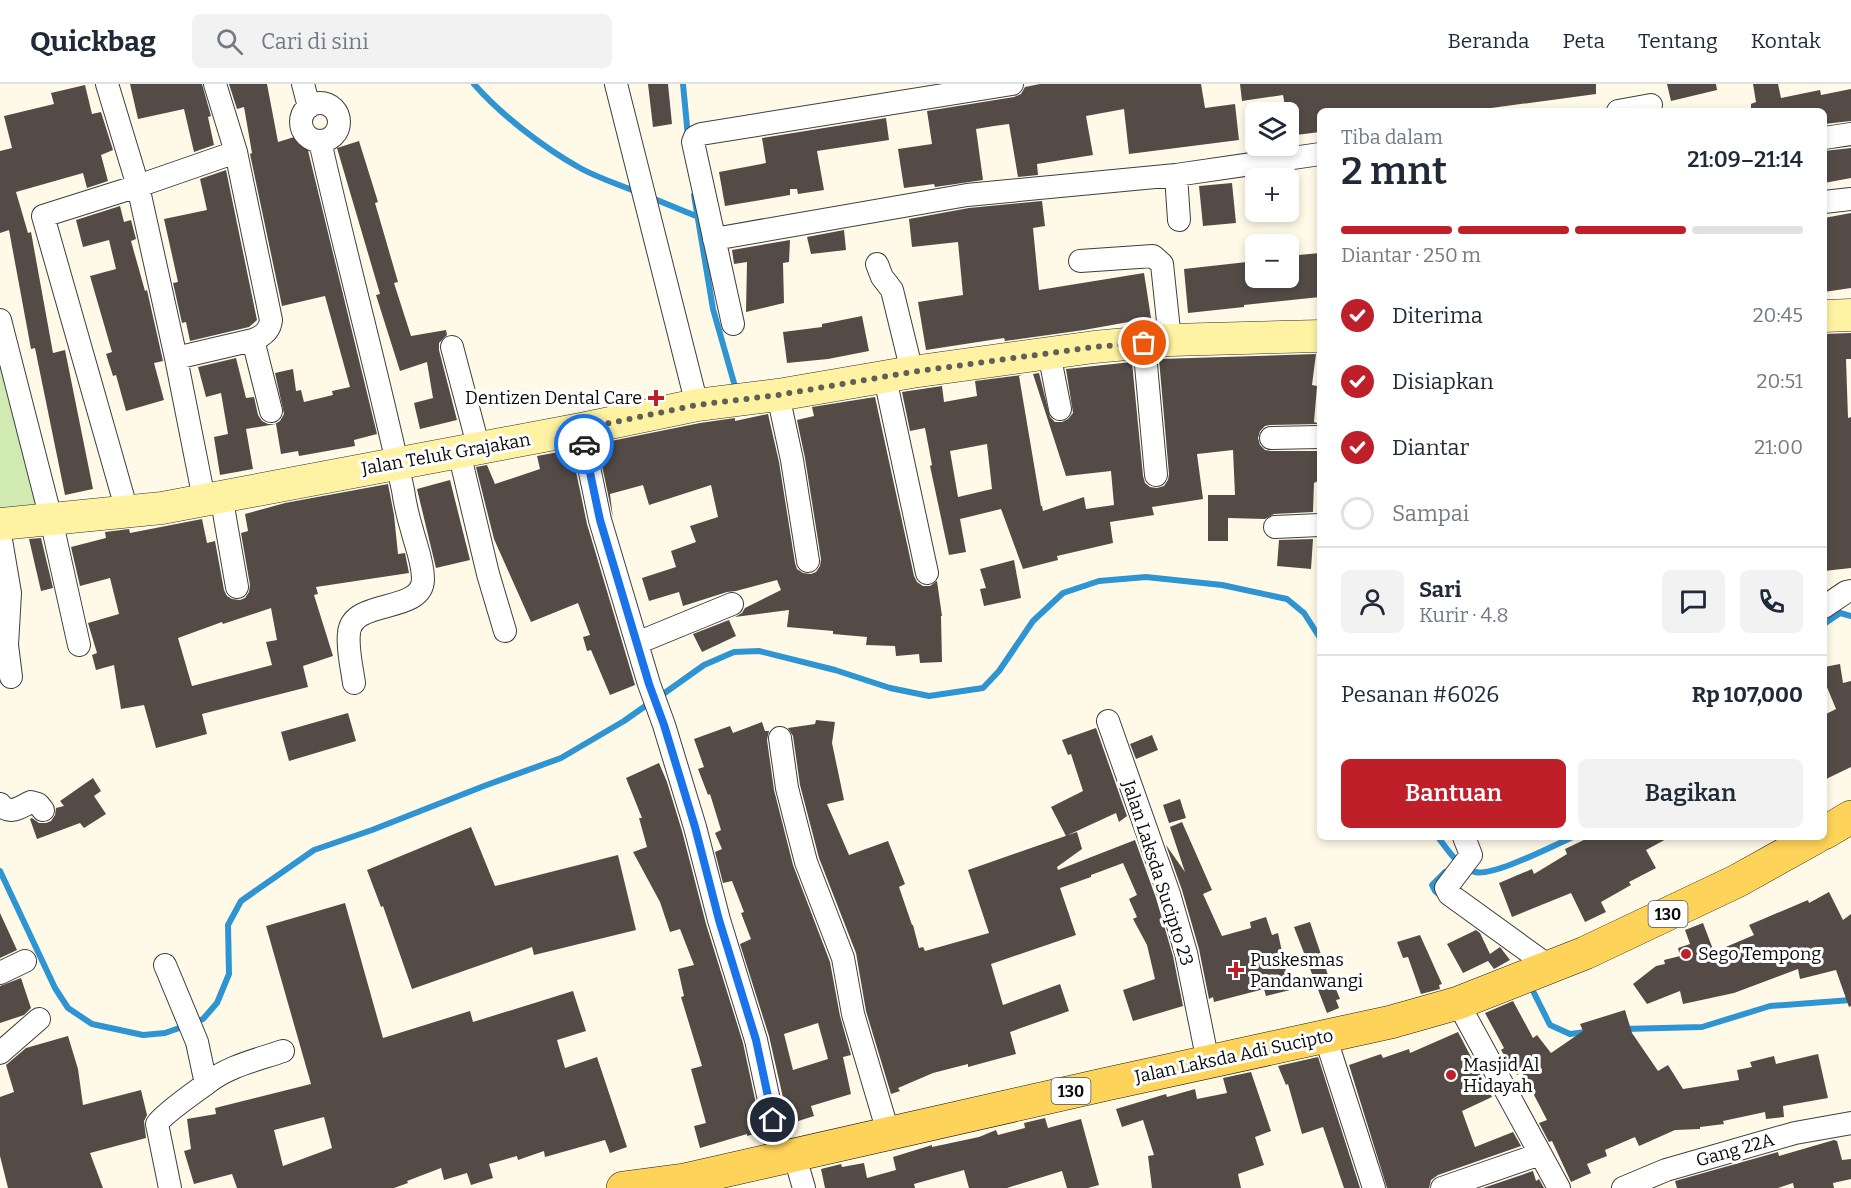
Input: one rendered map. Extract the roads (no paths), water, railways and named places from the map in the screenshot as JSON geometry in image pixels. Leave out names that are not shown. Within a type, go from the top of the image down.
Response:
[{"type":"main road","points":[[1827,830],[1851,817]]},
{"type":"main road","name":"Jalan Laksda Adi Sucipto","points":[[623,1188],[684,1179],[1391,1022],[1458,1003],[1550,967],[1737,882],[1811,840]]},
{"type":"street","points":[[107,84],[138,186],[176,358],[237,587]]},
{"type":"street","points":[[176,358],[253,340],[265,334],[270,327],[271,320],[236,152],[215,84]]},
{"type":"street","points":[[303,84],[309,107],[304,112],[302,125],[308,136],[320,141],[412,530],[422,562],[423,585],[414,597],[373,611],[354,621],[348,633],[354,683]]},
{"type":"street","points":[[616,84],[697,405]]},
{"type":"street","points":[[733,324],[693,142],[695,137],[701,134],[1012,84]]},
{"type":"street","points":[[1627,108],[1650,100]]},
{"type":"street","points":[[1827,138],[1851,134]]},
{"type":"street","points":[[127,511],[44,216],[236,152]]},
{"type":"street","points":[[714,239],[967,195],[1176,175],[1317,153]]},
{"type":"street","points":[[1176,175],[1179,220]]},
{"type":"street","points":[[1827,202],[1851,199]]},
{"type":"street","points":[[1080,261],[1153,256],[1162,264],[1157,341],[1156,475]]},
{"type":"street","points":[[877,264],[882,278],[892,290],[899,375],[927,573]]},
{"type":"street","points":[[1827,316],[1851,315]]},
{"type":"street","points":[[0,320],[51,519],[79,645]]},
{"type":"street","name":"Jalan Teluk Grajakan","points":[[0,525],[162,508],[697,405],[778,395],[1049,353],[1157,341],[1317,336]]},
{"type":"street","points":[[253,340],[271,411]]},
{"type":"street","points":[[452,347],[488,574],[505,632]]},
{"type":"street","points":[[1049,353],[1060,409]]},
{"type":"street","points":[[778,395],[792,460],[808,561]]},
{"type":"street","points":[[581,429],[600,520],[695,827],[719,920],[756,1040],[787,1155],[804,1188]]},
{"type":"street","points":[[1271,438],[1317,437]]},
{"type":"street","points":[[1275,526],[1317,525]]},
{"type":"street","points":[[0,534],[10,593],[7,645],[11,677]]},
{"type":"street","points":[[1827,605],[1851,591]]},
{"type":"street","points":[[637,643],[732,604]]},
{"type":"street","name":"Jalan Laksda Sucipto 23","points":[[1108,721],[1169,894],[1188,961],[1208,1062]]},
{"type":"street","points":[[780,738],[787,788],[806,862],[843,958],[853,1014],[888,1132]]},
{"type":"street","points":[[0,804],[6,810],[11,811],[31,802],[38,804],[43,810]]},
{"type":"street","points":[[1467,846],[1456,875],[1446,888],[1449,894],[1550,967]]},
{"type":"street","points":[[0,973],[25,961]]},
{"type":"street","points":[[165,965],[197,1042],[206,1084]]},
{"type":"street","points":[[1458,1003],[1558,1188]]},
{"type":"street","points":[[0,1053],[39,1019]]},
{"type":"street","points":[[1325,1036],[1374,1188]]},
{"type":"street","points":[[170,1188],[158,1124],[164,1115],[216,1076],[237,1066],[283,1051]]},
{"type":"street","name":"Gang 22A","points":[[1623,1188],[1666,1170],[1795,1133],[1849,1129]]},
{"type":"street","points":[[1442,1188],[1540,1154]]},
{"type":"waterway","points":[[474,84],[510,119],[552,151],[587,172],[637,192]]},
{"type":"waterway","points":[[683,84],[688,137]]},
{"type":"waterway","points":[[694,195],[713,309],[736,390]]},
{"type":"waterway","points":[[652,198],[696,216]]},
{"type":"waterway","points":[[659,697],[704,665],[734,652],[759,651],[835,670],[890,688],[929,696],[983,688],[999,671],[1033,621],[1063,593],[1099,581],[1146,577],[1222,585],[1287,599],[1304,613],[1317,633]]},
{"type":"waterway","points":[[1827,622],[1840,613],[1851,616]]},
{"type":"waterway","points":[[195,1022],[203,1019],[217,1003],[229,974],[228,925],[241,901],[314,850],[561,758],[624,721],[651,702]]},
{"type":"waterway","points":[[1440,840],[1454,858],[1464,867],[1475,872],[1495,870],[1566,840]]},
{"type":"waterway","points":[[0,871],[55,988],[68,1008],[92,1024],[143,1035],[165,1033],[185,1026]]},
{"type":"waterway","points":[[1442,897],[1432,885],[1445,872]]},
{"type":"waterway","points":[[1534,993],[1550,1025],[1570,1034],[1586,1032]]},
{"type":"waterway","points":[[1623,1029],[1702,1027],[1770,1006],[1851,1000]]},
{"type":"place","name":"Dentizen Dental Care","points":[[656,398]]},
{"type":"place","name":"Sego Tempong","points":[[1686,954]]},
{"type":"place","name":"Puskesmas Pandanwangi","points":[[1236,970]]},
{"type":"place","name":"Masjid Al Hidayah","points":[[1451,1075]]}]
